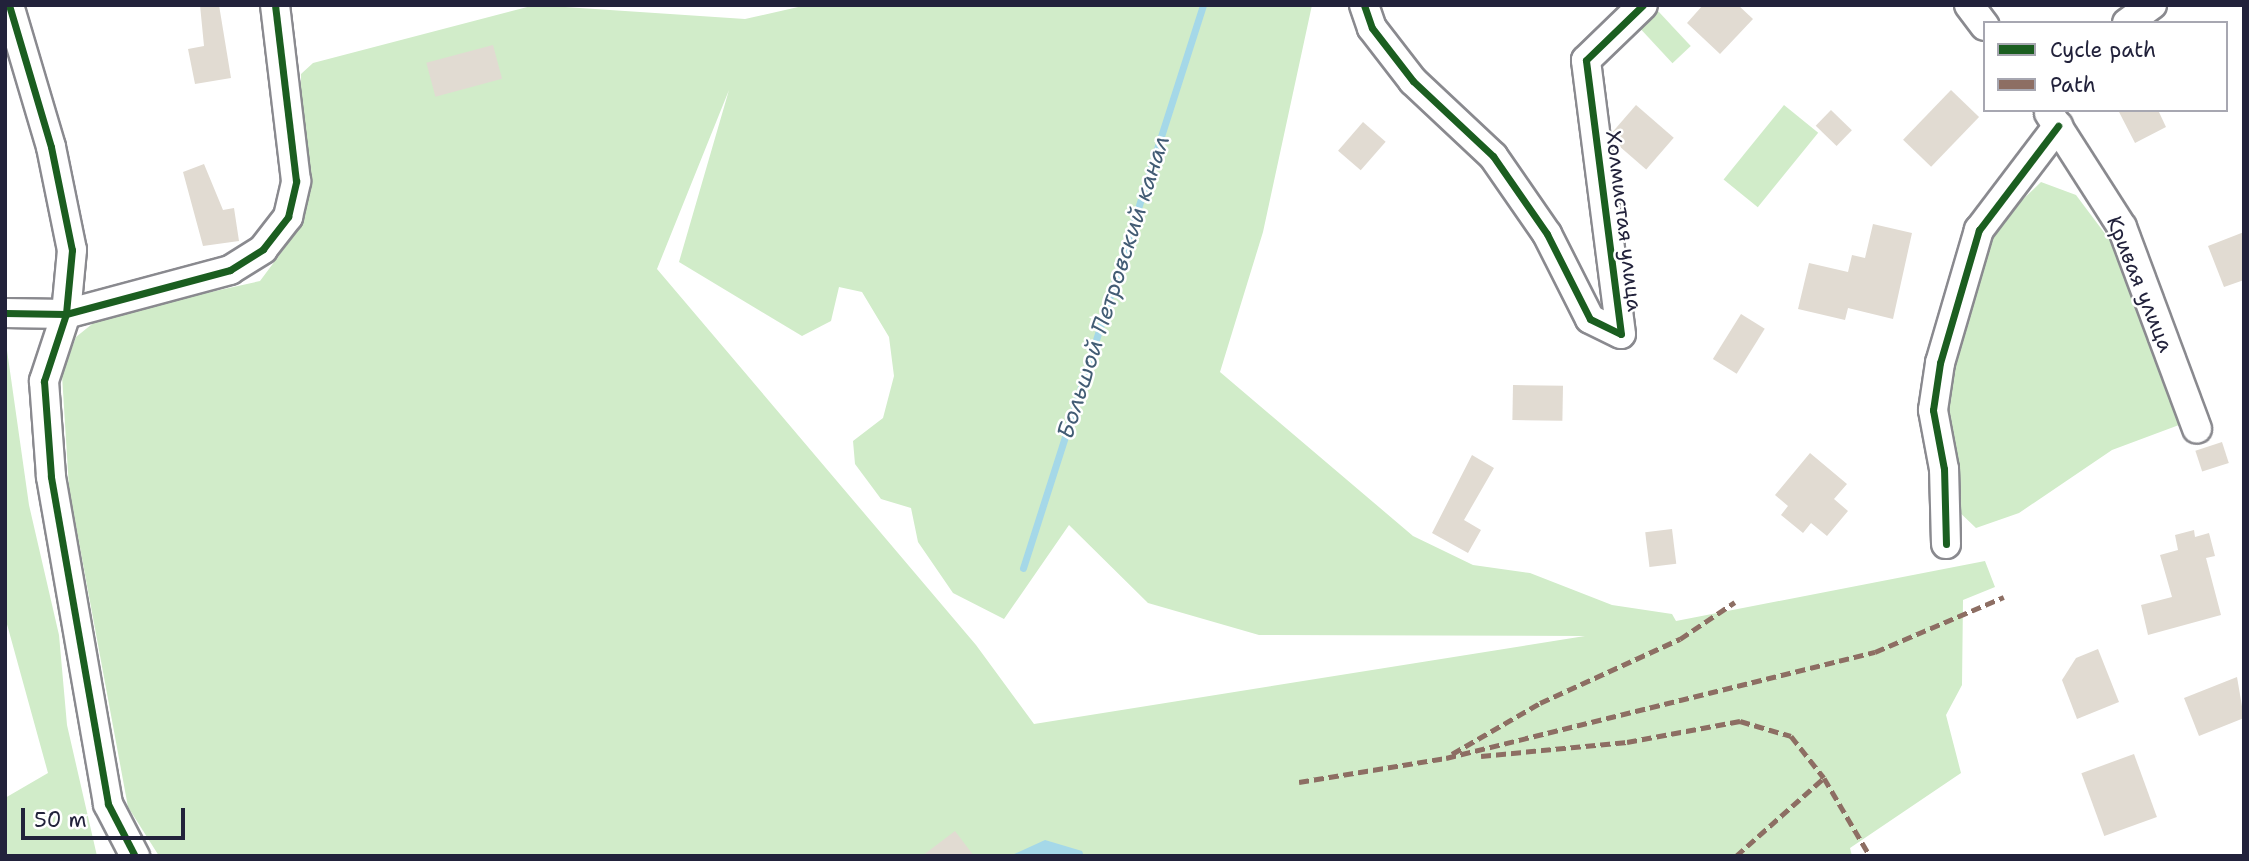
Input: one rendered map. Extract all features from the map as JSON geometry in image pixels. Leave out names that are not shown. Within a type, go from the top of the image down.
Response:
[{"type":"street","points":[[9,5],[51,147],[72,250],[66,314],[44,381],[51,477],[108,804],[135,856]]},
{"type":"street","points":[[5,313],[66,314],[230,270],[262,249],[288,217],[296,181],[275,5]]},
{"type":"street","name":"Холмистая улица","points":[[1364,5],[1372,28],[1413,81],[1493,156],[1548,234],[1590,319],[1621,334],[1586,60],[1643,5]]},
{"type":"street","points":[[1969,5],[1983,23]]},
{"type":"street","points":[[2130,21],[2152,5]]},
{"type":"street","points":[[1945,544],[1944,469],[1933,410],[1940,363],[1979,230],[2053,118]]},
{"type":"street","name":"Кривая улица","points":[[2053,118],[2122,227],[2197,429]]},
{"type":"green space","points":[[535,5],[745,19],[807,5],[1312,5],[1263,232],[1220,372],[1413,536],[1473,565],[1530,573],[1612,605],[1672,614],[1676,621],[1985,561],[1995,587],[1963,600],[1962,685],[1946,715],[1961,773],[1850,848],[1852,856],[159,856],[128,807],[69,488],[62,375],[76,337],[102,316],[260,281],[301,226],[301,74],[313,63]],"holes":[[[729,90],[679,262],[802,336],[831,321],[839,287],[862,292],[889,337],[894,376],[883,418],[853,441],[855,464],[881,499],[911,508],[918,542],[953,593],[1004,619],[1069,525],[1148,603],[1259,635],[1585,636],[1034,724],[976,645],[657,269]]]},
{"type":"green space","points":[[1658,11],[1691,46],[1672,63],[1640,28]]},
{"type":"green space","points":[[1784,105],[1818,133],[1758,207],[1724,180]]},
{"type":"green space","points":[[2041,182],[2076,195],[2115,247],[2181,417],[2179,425],[2112,450],[2019,513],[1976,528],[1954,507],[1945,368],[1989,232]]},
{"type":"green space","points":[[5,336],[29,505],[59,635],[67,725],[97,856],[5,856],[5,798],[48,773],[5,617]]},
{"type":"water","points":[[1045,840],[1082,851],[1084,856],[1010,856]]},
{"type":"building","points":[[200,5],[219,5],[231,78],[195,84],[188,49],[204,46]]},
{"type":"building","points":[[1703,5],[1738,5],[1753,19],[1720,54],[1687,23]]},
{"type":"building","points":[[493,45],[502,79],[435,97],[426,63]]},
{"type":"building","points":[[1951,90],[1979,117],[1931,167],[1903,140]]},
{"type":"building","points":[[1636,105],[1674,138],[1646,170],[1608,137]]},
{"type":"building","points":[[1831,110],[1852,130],[1837,146],[1816,126]]},
{"type":"building","points":[[2119,112],[2159,112],[2166,127],[2135,143]]},
{"type":"building","points":[[1363,122],[1386,142],[1361,170],[1338,151]]},
{"type":"building","points":[[204,164],[223,210],[234,208],[239,241],[203,246],[183,172]]},
{"type":"building","points":[[1873,224],[1912,233],[1893,319],[1848,308],[1845,320],[1798,309],[1809,263],[1848,272],[1852,255],[1865,258]]},
{"type":"building","points":[[2244,232],[2244,280],[2224,287],[2208,246]]},
{"type":"building","points":[[1741,314],[1765,329],[1737,374],[1713,359]]},
{"type":"building","points":[[1513,385],[1563,386],[1562,421],[1512,420]]},
{"type":"building","points":[[2222,442],[2229,463],[2202,472],[2195,451]]},
{"type":"building","points":[[1810,453],[1847,484],[1834,499],[1848,511],[1827,536],[1811,523],[1803,533],[1781,515],[1788,506],[1775,495]]},
{"type":"building","points":[[1472,455],[1494,468],[1464,520],[1481,530],[1468,553],[1432,533]]},
{"type":"building","points":[[1672,529],[1676,564],[1649,567],[1645,532]]},
{"type":"building","points":[[2194,530],[2195,537],[2209,533],[2215,556],[2206,558],[2221,615],[2148,635],[2141,605],[2172,597],[2160,555],[2178,550],[2175,535]]},
{"type":"building","points":[[2098,649],[2119,702],[2077,719],[2062,680],[2076,658]]},
{"type":"building","points":[[2237,677],[2244,718],[2199,736],[2184,698]]},
{"type":"building","points":[[2134,754],[2157,817],[2104,836],[2081,773]]},
{"type":"building","points":[[955,831],[974,856],[922,856]]},
{"type":"waterway","name":"Большой Петровский канал","points":[[1023,568],[1203,5]]},
{"type":"marked path","points":[[1299,782],[1446,758],[1875,652],[2004,597]]},
{"type":"marked path","points":[[1452,754],[1540,703],[1680,639],[1735,602]]},
{"type":"marked path","points":[[1481,756],[1627,742],[1740,721],[1791,736],[1824,778]]},
{"type":"marked path","points":[[1736,856],[1824,778],[1870,856]]},
{"type":"cycle path","points":[[9,5],[51,147],[72,250],[66,314],[44,381],[51,477],[108,804],[135,856]]},
{"type":"cycle path","points":[[5,313],[66,314],[230,270],[263,249],[288,217],[296,181],[275,5]]},
{"type":"cycle path","points":[[1364,5],[1372,28],[1413,81],[1493,156],[1547,234],[1590,319],[1621,334],[1586,60],[1643,5]]},
{"type":"cycle path","points":[[1946,544],[1944,469],[1933,410],[1940,363],[1979,230],[2058,126]]}]
